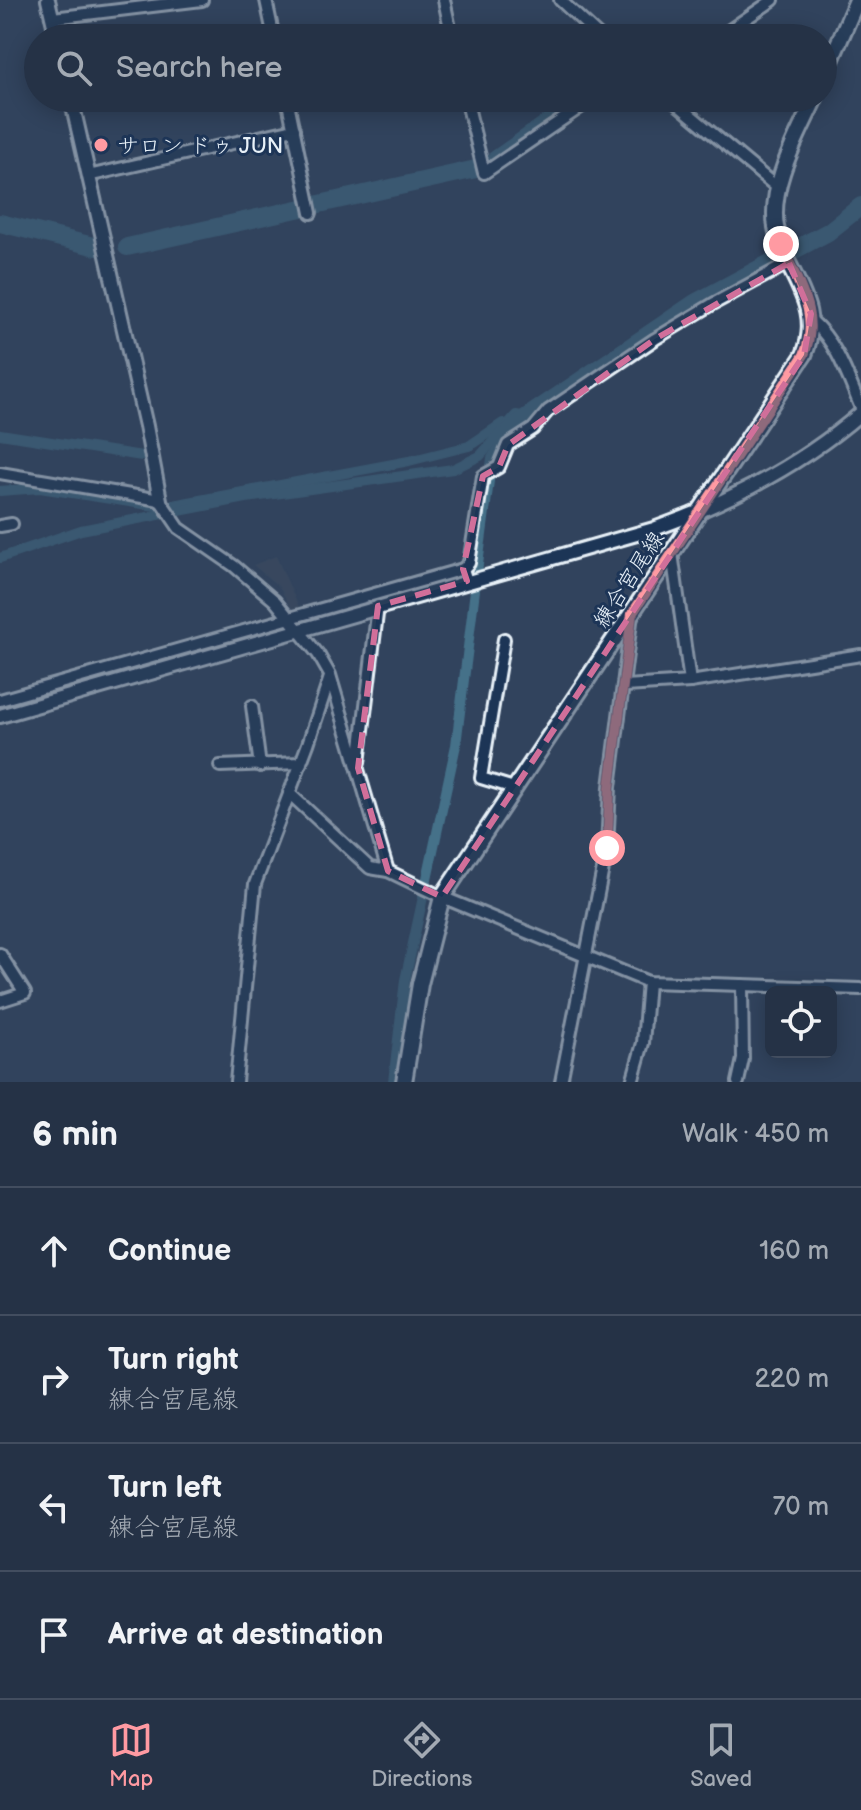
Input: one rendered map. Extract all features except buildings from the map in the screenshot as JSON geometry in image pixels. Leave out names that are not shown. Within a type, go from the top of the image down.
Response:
[{"type":"main road","points":[[837,46],[857,0]]},
{"type":"main road","points":[[809,112],[786,166],[775,207],[776,228],[812,321]]},
{"type":"main road","name":"練合宮尾線","points":[[404,1082],[420,984],[442,897],[804,355],[810,341],[812,321]]},
{"type":"street","points":[[48,0],[54,24]]},
{"type":"street","points":[[53,18],[202,0]]},
{"type":"street","points":[[266,0],[271,24]]},
{"type":"street","points":[[444,0],[449,24]]},
{"type":"street","points":[[560,0],[586,24]]},
{"type":"street","points":[[738,24],[773,0]]},
{"type":"street","points":[[74,112],[161,502],[173,522],[234,566],[275,601],[299,629],[330,675],[388,871]]},
{"type":"street","points":[[290,112],[311,213]]},
{"type":"street","points":[[469,112],[484,173],[573,112]]},
{"type":"street","points":[[687,112],[779,189]]},
{"type":"street","points":[[88,176],[294,129]]},
{"type":"street","points":[[465,575],[483,476],[499,467],[508,445],[533,429],[548,411],[655,339],[789,263]]},
{"type":"street","points":[[0,700],[289,618],[654,529],[699,513],[809,455],[861,411],[835,348],[812,321]]},
{"type":"street","points":[[0,473],[161,502]]},
{"type":"street","points":[[672,552],[690,682]]},
{"type":"street","points":[[0,716],[378,606],[465,575]]},
{"type":"street","points":[[358,768],[378,606]]},
{"type":"street","points":[[561,1082],[607,848],[610,787],[632,614]]},
{"type":"street","points":[[504,639],[481,778],[514,788]]},
{"type":"street","points":[[625,686],[690,682],[861,655]]},
{"type":"street","points":[[236,1082],[255,884],[301,763],[330,675]]},
{"type":"street","points":[[252,706],[260,766]]},
{"type":"street","points":[[220,766],[301,763]]},
{"type":"street","points":[[289,793],[370,868],[388,871],[442,897],[648,982],[861,989]]},
{"type":"street","points":[[0,954],[25,993],[0,1001]]},
{"type":"street","points":[[632,1082],[643,1043],[648,982]]},
{"type":"street","points":[[738,1082],[743,1059],[742,985]]},
{"type":"highlighted area","points":[[789,263],[811,314],[804,355],[442,897],[388,871],[358,768],[378,606],[467,581],[463,569],[483,476],[499,467],[508,445],[655,339]]},
{"type":"shaded area","points":[[276,556],[300,609],[293,611],[279,587],[253,565]]},
{"type":"waterway","points":[[127,247],[485,167],[563,112]]},
{"type":"waterway","points":[[511,430],[695,303],[828,232],[861,206]]},
{"type":"waterway","points":[[0,223],[97,247]]},
{"type":"waterway","points":[[0,558],[81,530],[246,498],[453,469],[480,456],[516,415],[527,417]]},
{"type":"waterway","points":[[0,491],[40,488],[162,507],[409,461],[469,446],[503,423]]},
{"type":"waterway","points":[[477,572],[492,458],[511,430]]},
{"type":"waterway","points":[[0,434],[142,456]]},
{"type":"waterway","points":[[393,1082],[405,980],[456,745],[475,590]]},
{"type":"waterway","points":[[0,706],[246,636]]},
{"type":"place","name":"サロン ドゥ JUN","points":[[101,145]]},
{"type":"route","points":[[607,848],[610,787],[632,614],[804,355],[810,341],[811,314],[781,244]]}]
